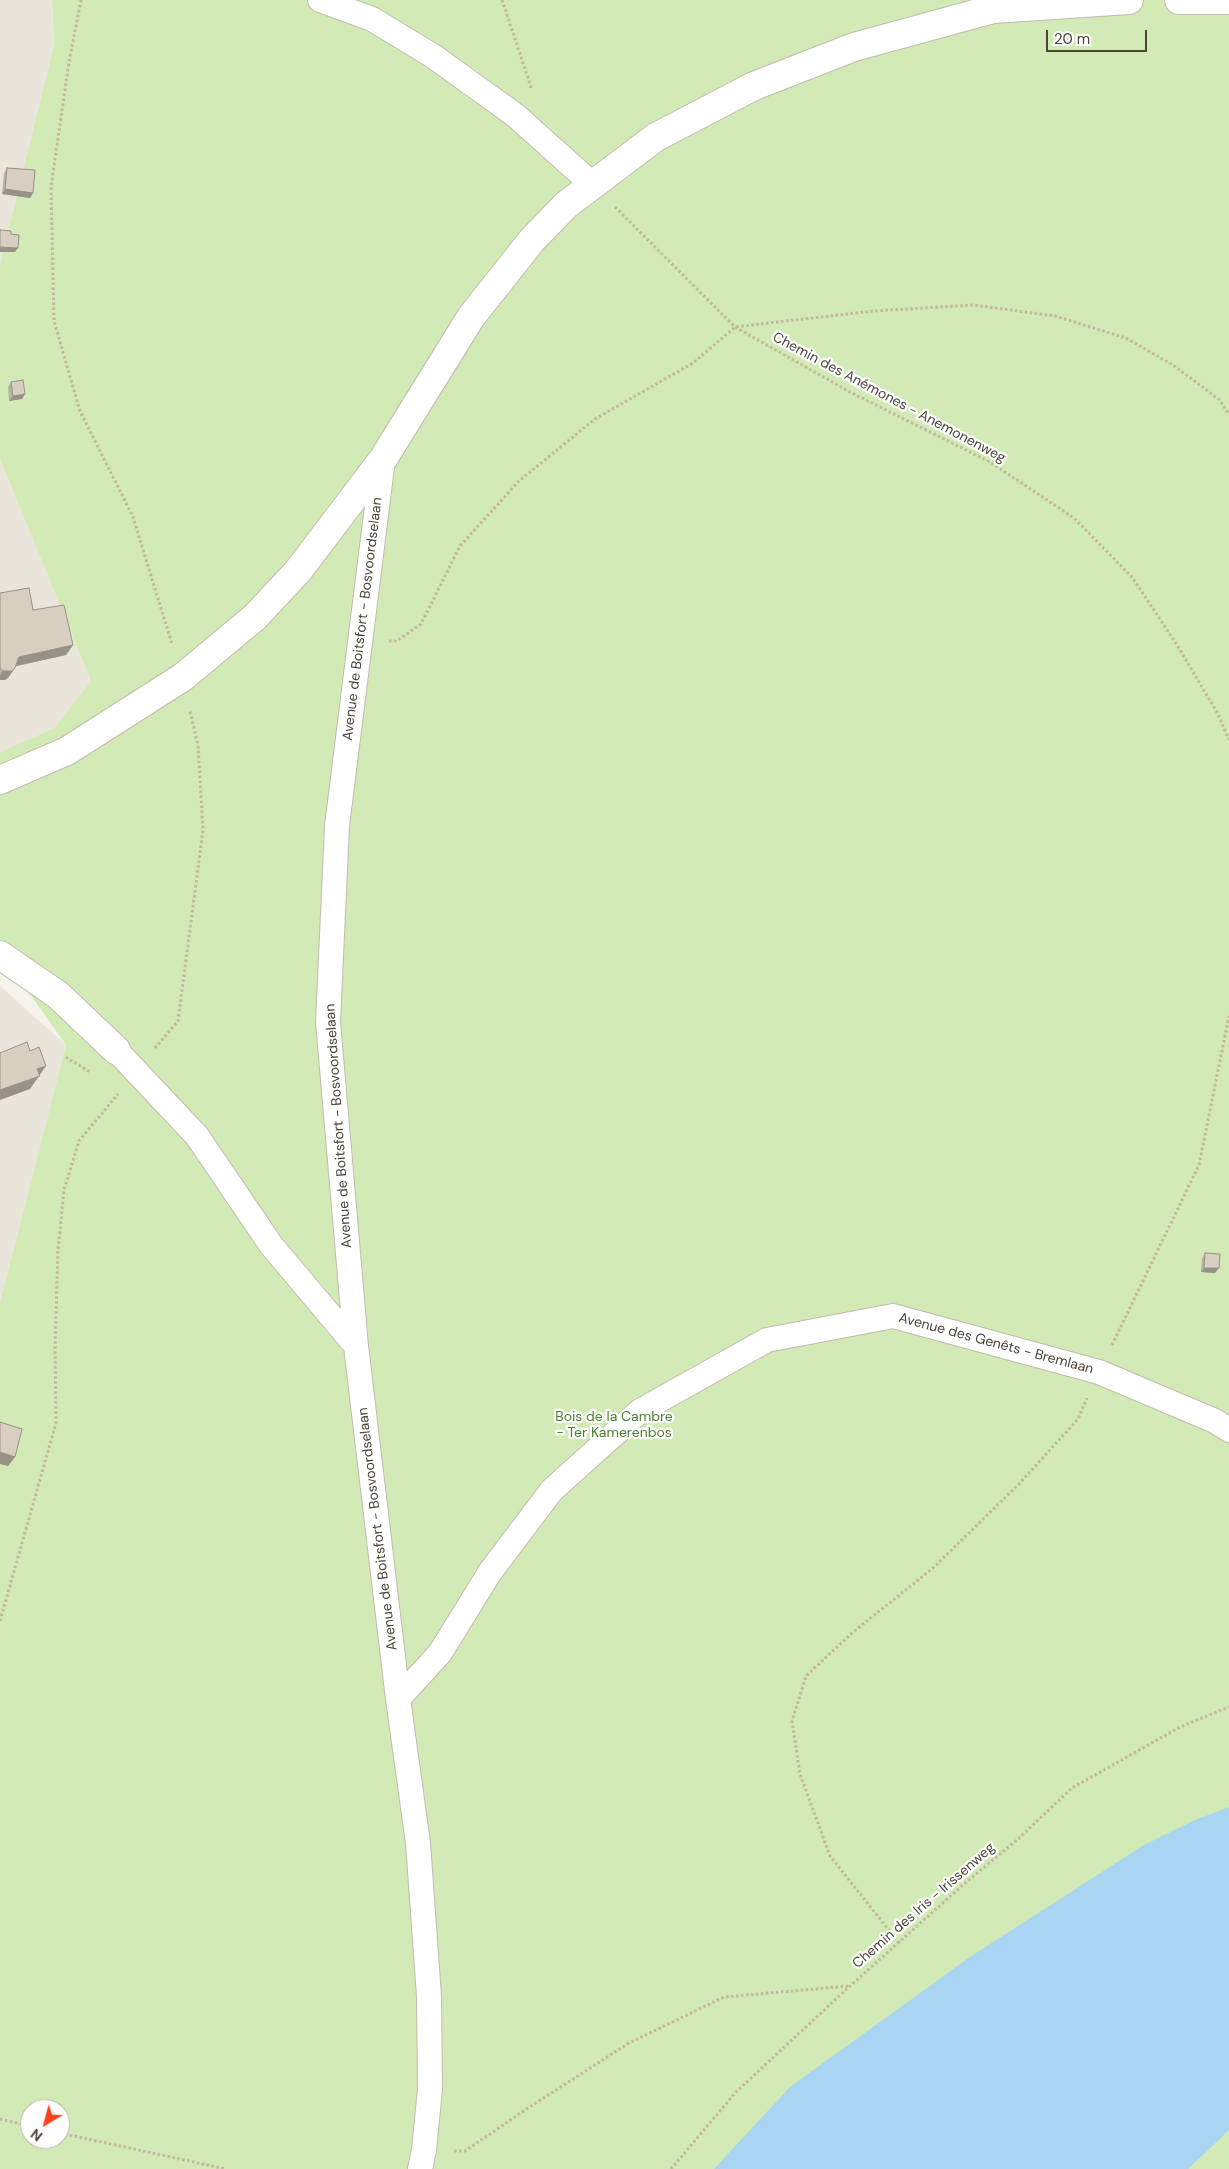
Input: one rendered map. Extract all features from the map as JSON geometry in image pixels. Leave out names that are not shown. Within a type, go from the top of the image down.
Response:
[{"type":"street","points":[[320,0],[372,20],[433,56],[515,115],[592,184]]},
{"type":"street","name":"Avenue de Boitsfort - Bosvoordselaan","points":[[422,2160],[430,2089],[429,1996],[418,1843],[398,1699],[356,1346],[328,1022],[337,826],[383,458],[471,317],[532,240],[566,205],[656,137],[746,90],[854,46],[993,9],[1129,0]]},
{"type":"street","points":[[1180,0],[1229,0]]},
{"type":"street","points":[[0,780],[67,751],[183,677],[255,617],[298,571],[383,458]]},
{"type":"street","points":[[0,955],[58,995],[116,1050],[197,1136],[271,1245],[356,1346]]},
{"type":"street","name":"Avenue des Genêts - Bremlaan","points":[[398,1699],[440,1653],[490,1572],[552,1490],[640,1411],[767,1340],[893,1316],[1099,1372],[1215,1421],[1229,1430]]},
{"type":"path","points":[[0,1621],[56,1423],[55,1348],[58,1250],[64,1190],[79,1141],[178,1021],[203,830],[198,745],[183,677],[133,518],[80,411],[54,321],[51,187],[69,62],[81,0]]},
{"type":"path","points":[[502,0],[532,89],[543,139]]},
{"type":"path","name":"Chemin des Anémones - Anemonenweg","points":[[592,184],[735,327],[850,392],[990,462],[1074,518],[1132,577],[1177,645],[1218,714],[1229,740]]},
{"type":"path","points":[[360,640],[397,641],[421,624],[460,546],[520,481],[595,419],[693,363],[735,327],[873,311],[974,305],[1055,316],[1126,338],[1173,364],[1220,400],[1229,415]]},
{"type":"path","points":[[899,1943],[830,1856],[800,1774],[792,1721],[806,1676],[852,1633],[933,1568],[1019,1484],[1078,1419],[1200,1166],[1229,1016]]},
{"type":"path","name":"Chemin des Iris - Irissenweg","points":[[671,2169],[736,2092],[850,1986],[964,1884],[1017,1840],[1072,1788],[1180,1727],[1229,1707]]},
{"type":"path","points":[[422,2160],[465,2151],[528,2108],[630,2044],[724,1997],[850,1986]]},
{"type":"path","points":[[0,2119],[20,2124]]},
{"type":"path","points":[[70,2135],[226,2169]]},
{"type":"shaded area","points":[[0,0],[52,0],[54,45],[0,264]]},
{"type":"shaded area","points":[[0,459],[91,681],[54,728],[0,752]]},
{"type":"shaded area","points":[[0,986],[66,1045],[0,1302]]},
{"type":"green space","name":"Bois de la Cambre - Ter Kamerenbos","points":[[52,0],[1229,0],[1229,2169],[0,2169],[0,1302],[66,1045],[0,952],[0,752],[54,728],[91,681],[0,459],[0,264],[54,45]]},
{"type":"water","points":[[1229,1807],[1229,2130],[1188,2169],[714,2169],[790,2087],[970,1957],[1144,1845],[1195,1820]]},
{"type":"building","points":[[7,168],[35,170],[33,193],[5,189]]},
{"type":"building","points":[[0,230],[11,231],[11,234],[19,235],[18,248],[0,247]]},
{"type":"building","points":[[23,380],[25,394],[13,396],[11,382]]},
{"type":"building","points":[[29,588],[33,610],[64,605],[73,645],[19,657],[12,671],[3,671],[0,668],[0,593]]},
{"type":"building","points":[[27,1042],[30,1051],[39,1047],[46,1066],[37,1069],[40,1076],[0,1090],[0,1053]]},
{"type":"building","points":[[1205,1253],[1220,1254],[1219,1268],[1204,1268]]},
{"type":"building","points":[[0,1422],[22,1429],[15,1457],[0,1452]]}]
